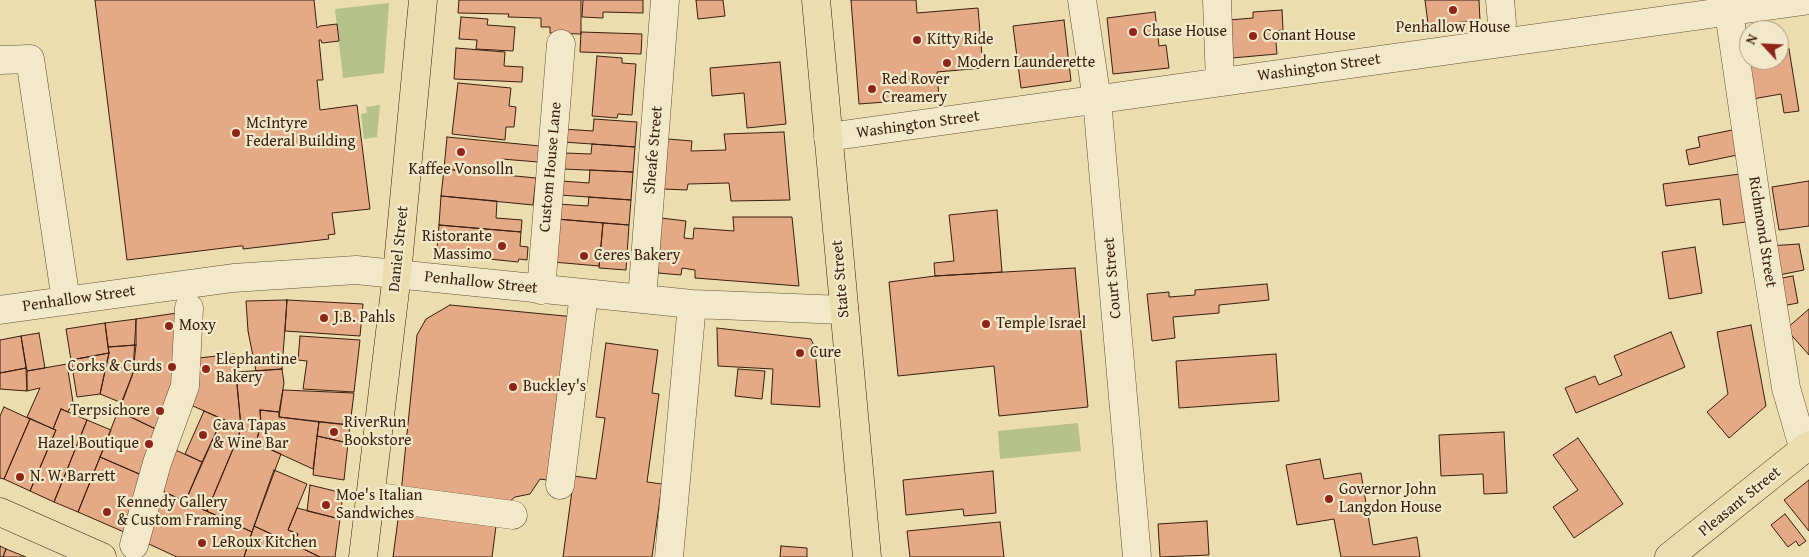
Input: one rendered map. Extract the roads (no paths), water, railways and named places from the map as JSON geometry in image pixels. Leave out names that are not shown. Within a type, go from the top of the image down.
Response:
[{"type":"main road","name":"Daniel Street","points":[[363,557],[397,274],[423,0]]},
{"type":"main road","name":"State Street","points":[[816,0],[867,557]]},
{"type":"main road","name":"Pleasant Street","points":[[1669,557],[1806,448]]},
{"type":"main road","points":[[0,512],[102,557]]},
{"type":"street","name":"Sheafe Street","points":[[642,299],[665,0]]},
{"type":"street","name":"Court Street","points":[[1082,0],[1097,100],[1137,557]]},
{"type":"street","points":[[1217,0],[1220,82]]},
{"type":"street","name":"Washington Street","points":[[828,137],[1809,0]]},
{"type":"street","name":"Richmond Street","points":[[1730,12],[1759,219],[1785,378],[1806,448]]},
{"type":"street","name":"Custom House Lane","points":[[541,290],[561,44]]},
{"type":"street","points":[[0,60],[30,59],[66,301]]},
{"type":"street","name":"Penhallow Street","points":[[0,310],[233,278],[356,270],[692,304],[844,310]]},
{"type":"street","points":[[560,485],[584,294]]},
{"type":"street","points":[[668,557],[692,304]]},
{"type":"street","points":[[134,545],[157,463],[185,386],[189,308]]},
{"type":"street","points":[[370,496],[514,516]]},
{"type":"place","name":"Penhallow House","points":[[1453,10]]},
{"type":"place","name":"Chase House","points":[[1133,32]]},
{"type":"place","name":"Conant House","points":[[1253,36]]},
{"type":"place","name":"Kitty Ride","points":[[917,40]]},
{"type":"place","name":"Modern Launderette","points":[[947,63]]},
{"type":"place","name":"Red Rover Creamery","points":[[872,89]]},
{"type":"place","name":"McIntyre Federal Building","points":[[236,133]]},
{"type":"place","name":"Kaffee Vonsolln","points":[[461,152]]},
{"type":"place","name":"Ristorante Massimo","points":[[502,246]]},
{"type":"place","name":"Ceres Bakery","points":[[584,256]]},
{"type":"place","name":"J.B. Pahls","points":[[324,318]]},
{"type":"place","name":"Temple Israel","points":[[986,324]]},
{"type":"place","name":"Moxy","points":[[169,326]]},
{"type":"place","name":"Cure","points":[[800,353]]},
{"type":"place","name":"Corks & Curds","points":[[172,367]]},
{"type":"place","name":"Elephantine Bakery","points":[[206,369]]},
{"type":"place","name":"Buckley's","points":[[513,387]]},
{"type":"place","name":"Terpsichore","points":[[160,411]]},
{"type":"place","name":"RiverRun Bookstore","points":[[334,432]]},
{"type":"place","name":"Cava Tapas & Wine Bar","points":[[203,435]]},
{"type":"place","name":"Hazel Boutique","points":[[149,444]]},
{"type":"place","name":"N. W. Barrett","points":[[20,477]]},
{"type":"place","name":"Governor John Langdon House","points":[[1329,499]]},
{"type":"place","name":"Moe's Italian Sandwiches","points":[[326,505]]},
{"type":"place","name":"Kennedy Gallery & Custom Framing","points":[[107,512]]},
{"type":"place","name":"LeRoux Kitchen","points":[[202,543]]}]
